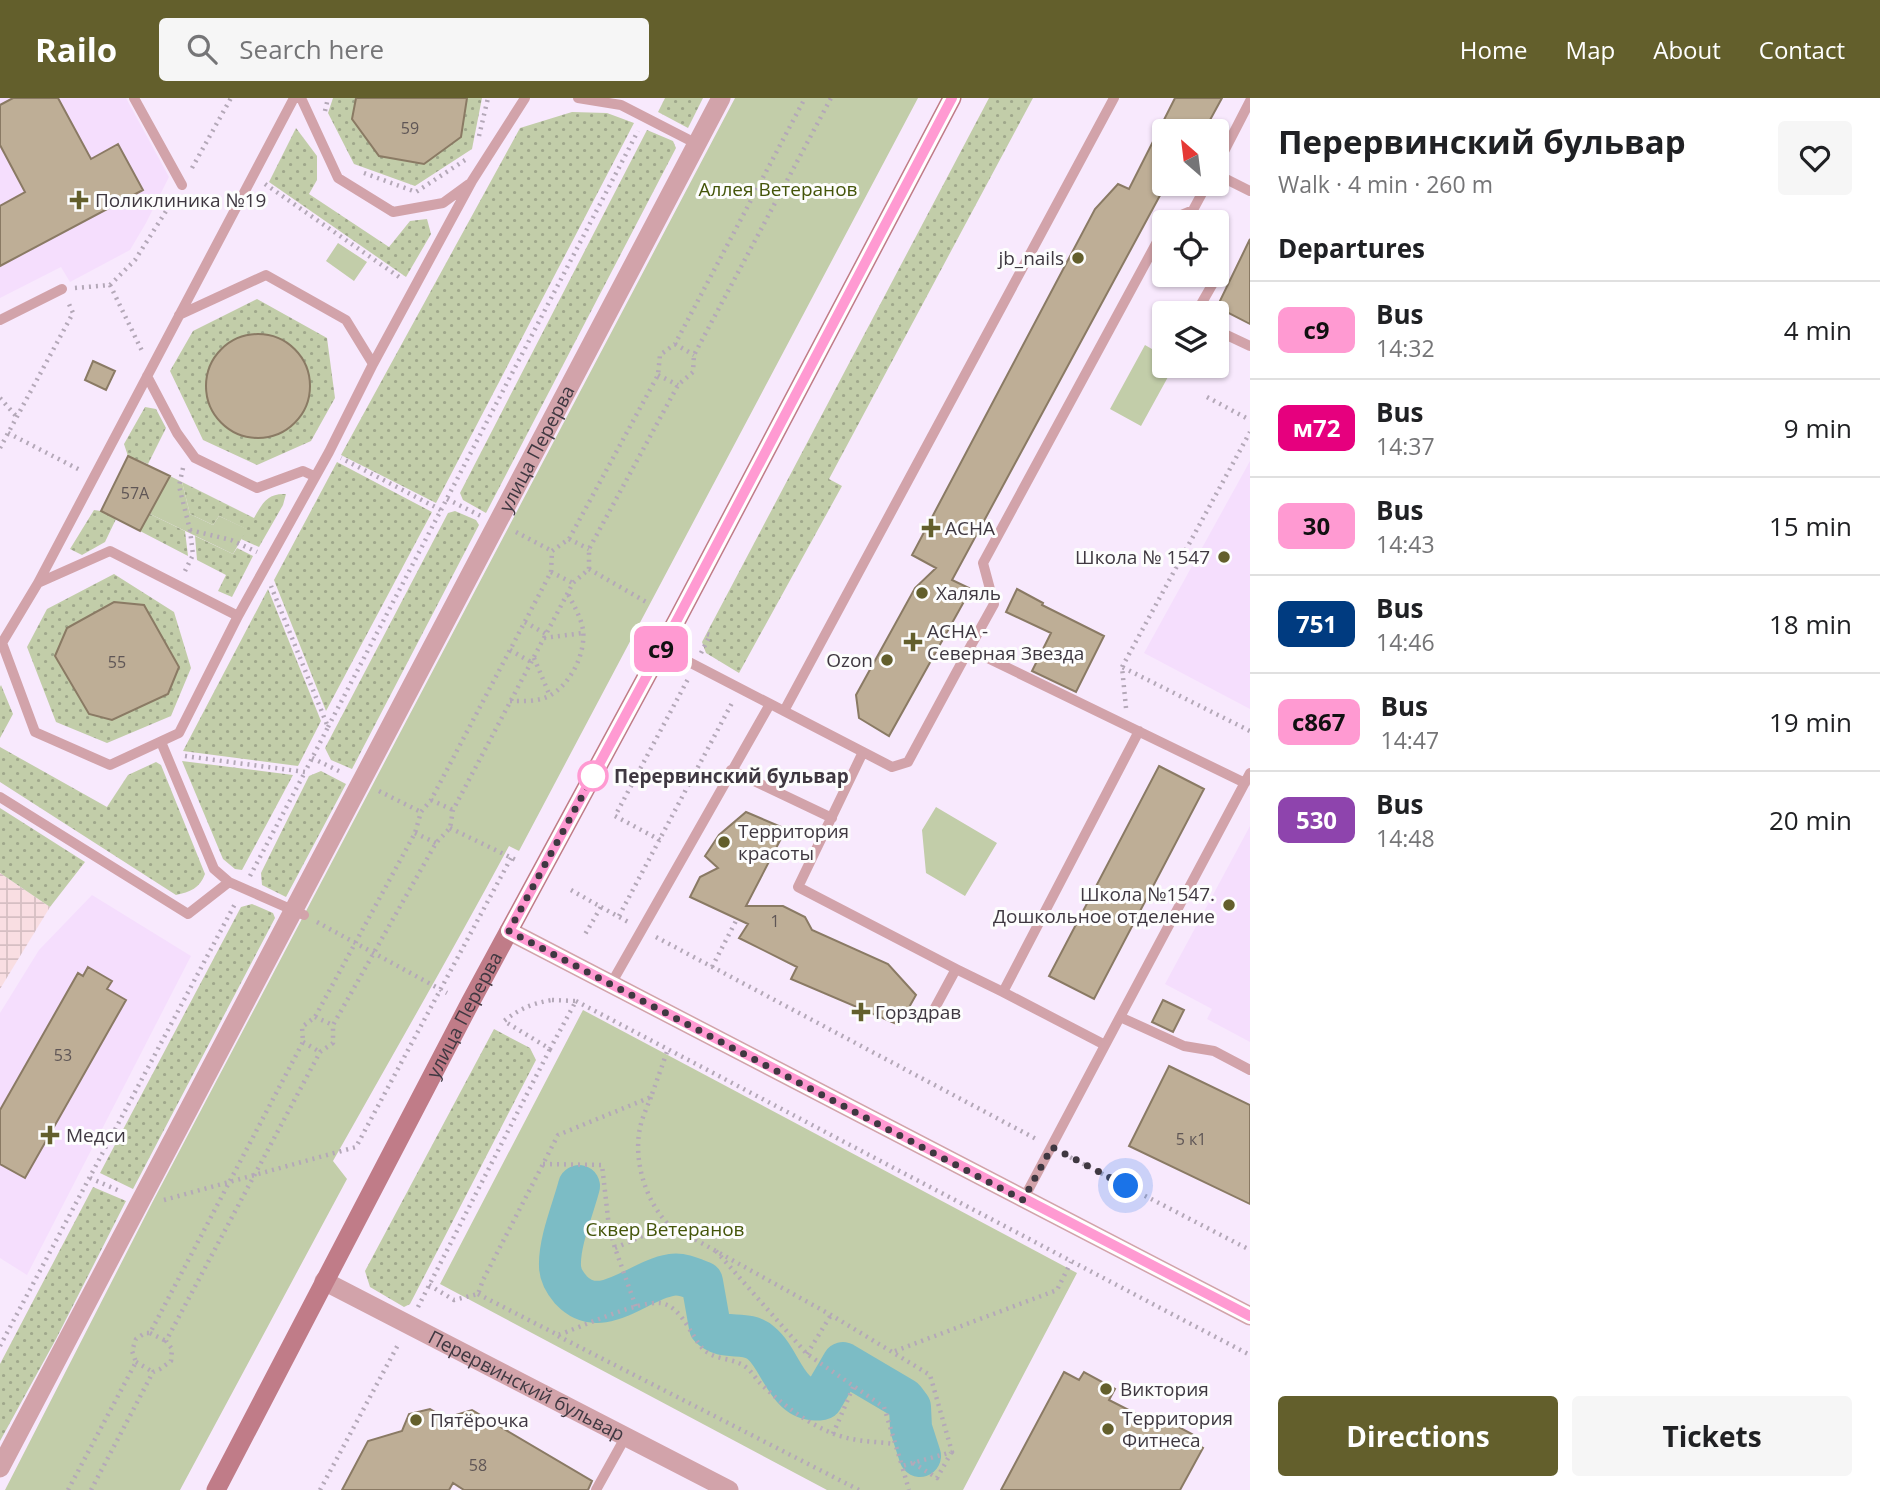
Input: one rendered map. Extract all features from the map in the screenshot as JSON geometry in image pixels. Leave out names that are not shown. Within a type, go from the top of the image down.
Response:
[{"type":"main road","name":"улица Перерва","points":[[216,1490],[509,931],[662,648],[952,98]]},
{"type":"street","name":"улица Перерва","points":[[0,1468],[298,913],[721,98]]},
{"type":"street","points":[[509,931],[1250,1316]]},
{"type":"street","name":"Перервинский бульвар","points":[[324,1281],[729,1490]]},
{"type":"lane","points":[[134,98],[183,185]]},
{"type":"lane","points":[[294,98],[38,583],[1,645],[35,732],[110,765],[179,733],[238,616],[329,452],[373,364],[472,181],[525,98]]},
{"type":"lane","points":[[301,98],[338,178],[393,212],[443,203],[472,181]]},
{"type":"lane","points":[[579,98],[621,104],[696,144]]},
{"type":"lane","points":[[784,711],[1114,98]]},
{"type":"lane","points":[[1229,142],[1250,102]]},
{"type":"lane","points":[[1229,180],[1250,191]]},
{"type":"lane","points":[[662,648],[892,767],[908,762],[994,604],[983,563],[1152,251]]},
{"type":"lane","points":[[179,315],[266,275],[346,320],[373,364]]},
{"type":"lane","points":[[0,320],[62,289]]},
{"type":"lane","points":[[1229,336],[1250,346]]},
{"type":"lane","points":[[149,373],[177,433],[195,458],[257,488],[303,471],[314,476]]},
{"type":"lane","points":[[38,583],[110,551],[238,616]]},
{"type":"lane","points":[[969,649],[1134,728],[1247,778],[1023,1200]]},
{"type":"lane","points":[[611,984],[770,704]]},
{"type":"lane","points":[[1003,992],[1134,728]]},
{"type":"lane","points":[[161,743],[214,869],[229,882],[298,913]]},
{"type":"lane","points":[[863,752],[798,887],[1105,1045]]},
{"type":"lane","points":[[731,769],[832,817]]},
{"type":"lane","points":[[0,797],[188,914],[229,882]]},
{"type":"lane","points":[[929,1019],[956,969]]},
{"type":"lane","points":[[1120,1017],[1184,1046],[1214,1051],[1250,1070]]},
{"type":"lane","points":[[596,1490],[626,1436]]},
{"type":"path","points":[[0,448],[73,313],[62,289],[110,285],[135,260],[183,185],[231,98]]},
{"type":"path","points":[[478,142],[488,98]]},
{"type":"path","points":[[552,551],[569,539],[658,375],[660,355],[675,344],[805,98]]},
{"type":"path","points":[[166,1341],[320,1052],[333,1043],[333,1025],[436,843],[450,828],[453,810],[573,583],[589,569],[589,549],[678,385],[692,372],[694,355],[831,98]]},
{"type":"path","points":[[0,1346],[305,772],[645,117]]},
{"type":"path","points":[[360,171],[416,191],[475,153]]},
{"type":"path","points":[[252,176],[415,288]]},
{"type":"path","points":[[110,285],[149,373]]},
{"type":"path","points":[[675,344],[694,355]]},
{"type":"path","points":[[658,375],[678,385]]},
{"type":"path","points":[[1207,397],[1250,420]]},
{"type":"path","points":[[0,398],[17,417]]},
{"type":"path","points":[[1134,728],[1122,667],[1250,432]]},
{"type":"path","points":[[8,433],[93,477]]},
{"type":"path","points":[[180,580],[192,555],[190,530],[179,486],[188,448]]},
{"type":"path","points":[[329,452],[441,510]]},
{"type":"path","points":[[447,499],[484,517]]},
{"type":"path","points":[[508,528],[552,551]]},
{"type":"path","points":[[190,530],[231,540],[257,552],[328,727]]},
{"type":"path","points":[[569,539],[589,549]]},
{"type":"path","points":[[150,1333],[303,1042],[302,1027],[315,1017],[356,943],[415,834],[421,812],[431,800],[551,572],[552,551]]},
{"type":"path","points":[[589,569],[648,603]]},
{"type":"path","points":[[551,572],[573,583]]},
{"type":"path","points":[[510,701],[550,696],[562,687],[582,654],[583,633],[579,614],[568,594]]},
{"type":"path","points":[[525,622],[545,636],[583,633]]},
{"type":"path","points":[[660,840],[615,816],[710,635],[703,633]]},
{"type":"path","points":[[510,650],[532,660],[550,696]]},
{"type":"path","points":[[1122,667],[1250,731]]},
{"type":"path","points":[[619,916],[740,687]]},
{"type":"path","points":[[166,754],[305,772]]},
{"type":"path","points":[[312,758],[348,775]]},
{"type":"path","points":[[372,787],[421,812]]},
{"type":"path","points":[[431,800],[453,810]]},
{"type":"path","points":[[152,1203],[356,1147],[514,859],[450,828]]},
{"type":"path","points":[[415,834],[436,843]]},
{"type":"path","points":[[571,890],[1250,1250]]},
{"type":"path","points":[[584,936],[601,907]]},
{"type":"path","points":[[298,913],[447,993]]},
{"type":"path","points":[[712,967],[737,919]]},
{"type":"path","points":[[550,1049],[504,1021],[517,1011],[535,1003],[552,1000],[576,1001],[1250,1355]]},
{"type":"path","points":[[320,1490],[576,1001]]},
{"type":"path","points":[[315,1017],[333,1025]]},
{"type":"path","points":[[303,1042],[320,1052]]},
{"type":"path","points":[[668,1049],[640,1128],[638,1149],[640,1167],[657,1213],[669,1225],[831,1315],[930,1375],[951,1452],[937,1478],[912,1463]]},
{"type":"path","points":[[478,1294],[558,1135],[651,1097]]},
{"type":"path","points":[[543,1164],[602,1165],[607,1216],[636,1307]]},
{"type":"path","points":[[615,1248],[669,1225]]},
{"type":"path","points":[[713,1248],[807,1354],[884,1407],[909,1490]]},
{"type":"path","points":[[894,1352],[1057,1290],[1072,1262]]},
{"type":"path","points":[[429,1285],[454,1300],[478,1294],[859,1490]]},
{"type":"path","points":[[558,1335],[636,1307],[662,1303],[671,1307],[704,1350],[715,1357],[733,1360],[746,1367],[785,1405],[833,1434],[895,1444]]},
{"type":"path","points":[[807,1354],[831,1315]]},
{"type":"path","points":[[0,1331],[6,1335]]},
{"type":"path","points":[[91,1490],[153,1372],[171,1361],[172,1349],[166,1341],[145,1333],[136,1339],[132,1351],[136,1362],[153,1372]]},
{"type":"path","points":[[68,1490],[136,1362]]},
{"type":"path","points":[[833,1434],[852,1383]]},
{"type":"path","points":[[902,1466],[951,1452]]},
{"type":"shaded area","name":"Поликлиника №19","points":[[0,98],[126,98],[169,177],[130,250],[70,282],[61,267],[0,298]]},
{"type":"shaded area","name":"Школа № 1547","points":[[1250,461],[1250,709],[1144,653]]},
{"type":"shaded area","name":"Школа №1547. Дошкольное отделение","points":[[1250,826],[1250,1042],[1207,1019],[1212,1009],[1165,984]]},
{"type":"shaded area","points":[[0,873],[50,907],[0,989]]},
{"type":"shaded area","name":"Медси","points":[[92,895],[191,956],[27,1275],[0,1258],[0,1013],[39,950]]},
{"type":"green space","points":[[333,98],[482,98],[472,149],[415,186],[354,164],[328,113]]},
{"type":"green space","points":[[665,98],[703,98],[688,128],[658,112]]},
{"type":"green space","name":"Аллея Ветеранов","points":[[735,98],[918,98],[519,851],[509,846],[333,1161],[347,1179],[180,1490],[5,1490],[152,1203]]},
{"type":"green space","points":[[989,98],[1033,98],[829,479],[842,486],[739,673],[706,653],[702,642]]},
{"type":"green space","points":[[572,112],[607,113],[634,123],[436,503],[341,455],[520,128]]},
{"type":"green space","points":[[296,128],[317,156],[317,180],[309,194],[389,247],[410,221],[427,219],[431,234],[406,277],[269,182]]},
{"type":"green space","points":[[647,130],[673,141],[676,148],[486,513],[463,500],[460,493]]},
{"type":"green space","points":[[338,243],[367,262],[354,281],[326,261]]},
{"type":"green space","points":[[257,299],[327,338],[335,398],[311,441],[257,465],[203,440],[170,371],[193,331]]},
{"type":"green space","points":[[1145,345],[1152,349],[1152,378],[1167,378],[1141,426],[1110,409]]},
{"type":"green space","points":[[145,407],[156,409],[166,428],[148,464],[128,456],[124,444]]},
{"type":"green space","points":[[337,462],[432,512],[326,711],[274,580]]},
{"type":"green space","points":[[170,476],[182,482],[190,514],[213,525],[219,516],[247,529],[233,554],[150,514]]},
{"type":"green space","points":[[182,482],[254,518],[270,497],[286,494],[283,505],[259,547],[241,539],[246,529],[219,516],[213,525],[190,514]]},
{"type":"green space","points":[[94,510],[116,519],[105,542],[82,555],[70,549]]},
{"type":"green space","points":[[455,511],[476,520],[479,525],[352,769],[331,760],[325,748],[448,513]]},
{"type":"green space","points":[[150,514],[185,531],[188,556],[140,531]]},
{"type":"green space","points":[[195,536],[233,554],[237,548],[253,556],[232,597],[218,591],[226,575],[197,560]]},
{"type":"green space","points":[[114,574],[174,612],[191,668],[171,716],[107,743],[56,722],[27,647],[47,609]]},
{"type":"green space","points":[[268,589],[321,721],[298,766],[183,751]]},
{"type":"green space","points":[[1,685],[13,714],[0,738],[0,687]]},
{"type":"green space","points":[[0,747],[107,807],[128,775],[156,762],[161,765],[205,874],[200,883],[190,891],[176,895],[0,782]]},
{"type":"green space","points":[[182,761],[293,775],[242,870],[235,869],[223,859]]},
{"type":"green space","points":[[321,771],[346,784],[286,897],[262,885],[261,873],[309,776]]},
{"type":"green space","points":[[936,807],[997,843],[965,896],[926,873],[922,830]]},
{"type":"green space","points":[[0,808],[85,862],[50,907],[0,873]]},
{"type":"green space","points":[[252,904],[273,913],[275,918],[133,1189],[100,1173],[241,907]]},
{"type":"green space","name":"Сквер Ветеранов","points":[[583,1010],[1077,1273],[963,1490],[827,1490],[440,1284]]},
{"type":"green space","points":[[494,1029],[530,1048],[536,1060],[410,1304],[404,1307],[370,1287],[365,1271]]},
{"type":"green space","points":[[93,1187],[126,1201],[56,1339],[0,1441],[0,1364]]},
{"type":"building","points":[[13,98],[58,98],[91,159],[118,144],[143,190],[0,266],[0,206],[25,192],[0,145],[0,105]]},
{"type":"building","points":[[356,98],[467,98],[461,137],[424,164],[379,156],[352,119]]},
{"type":"building","points":[[1175,98],[1222,98],[1211,119],[1164,119]]},
{"type":"building","points":[[1152,144],[1152,196],[1160,196],[952,580],[971,589],[889,736],[859,718],[856,695],[915,588],[936,568],[912,555],[1095,209],[1118,184],[1129,189]]},
{"type":"building","points":[[1250,239],[1250,324],[1229,313],[1229,301],[1220,301]]},
{"type":"building","points":[[258,334],[278,338],[295,349],[306,366],[310,386],[306,406],[295,423],[278,434],[258,438],[238,434],[221,423],[210,406],[206,386],[210,366],[221,349],[238,338]]},
{"type":"building","points":[[93,361],[115,371],[106,390],[85,380]]},
{"type":"building","points":[[128,456],[170,476],[140,531],[101,511]]},
{"type":"building","points":[[1017,589],[1043,603],[1042,605],[1104,636],[1076,692],[1032,671],[1051,633],[1006,612]]},
{"type":"building","points":[[114,602],[144,605],[179,667],[168,694],[112,720],[89,714],[55,656],[67,628]]},
{"type":"building","points":[[1159,766],[1204,789],[1094,999],[1049,976]]},
{"type":"building","points":[[746,812],[786,829],[746,906],[783,906],[805,917],[812,930],[888,964],[916,995],[899,1025],[791,979],[797,967],[739,938],[748,924],[690,897],[700,877],[718,868],[705,856],[719,835]]},
{"type":"building","points":[[88,967],[112,981],[107,989],[126,1000],[25,1178],[0,1164],[0,1110],[78,973],[83,976]]},
{"type":"building","points":[[1163,1000],[1184,1010],[1173,1032],[1152,1022]]},
{"type":"building","points":[[1169,1066],[1250,1105],[1250,1204],[1129,1146]]},
{"type":"building","name":"Территория Фитнеса","points":[[1064,1372],[1079,1380],[1084,1372],[1115,1389],[1109,1400],[1156,1424],[1160,1417],[1192,1434],[1188,1440],[1203,1448],[1180,1490],[1001,1490]]},
{"type":"building","points":[[430,1409],[446,1418],[472,1410],[592,1481],[588,1490],[464,1490],[453,1483],[449,1490],[342,1490],[368,1441],[402,1431],[409,1414]]},
{"type":"waterway","points":[[579,1186],[560,1257],[561,1273],[571,1290],[583,1299],[595,1302],[607,1301],[658,1278],[671,1275],[683,1275],[702,1282],[710,1327],[722,1334],[748,1337],[761,1343],[786,1380],[801,1395],[810,1399],[822,1399],[843,1363],[904,1399],[910,1407],[911,1428],[920,1456]]},
{"type":"bus line","name":"с9","points":[[952,98],[677,620],[509,931],[1250,1316]]},
{"type":"place","name":"Поликлиника №19","points":[[79,200]]},
{"type":"place","name":"jb_nails","points":[[1078,258]]},
{"type":"place","name":"АСНА","points":[[931,528]]},
{"type":"place","name":"Школа № 1547","points":[[1224,557]]},
{"type":"place","name":"Халяль","points":[[922,593]]},
{"type":"place","name":"АСНА - Северная Звезда","points":[[913,642]]},
{"type":"place","name":"Ozon","points":[[887,660]]},
{"type":"place","name":"Перервинский бульвар","points":[[593,776]]},
{"type":"place","name":"Территория красоты","points":[[724,842]]},
{"type":"place","name":"Школа №1547. Дошкольное отделение","points":[[1229,905]]},
{"type":"place","name":"Горздрав","points":[[861,1012]]},
{"type":"place","name":"Медси","points":[[50,1135]]},
{"type":"place","name":"Виктория","points":[[1106,1389]]},
{"type":"place","name":"Пятёрочка","points":[[416,1420]]},
{"type":"place","name":"Территория Фитнеса","points":[[1108,1429]]},
{"type":"route","points":[[593,776],[509,931],[1023,1200],[1052,1147],[1126,1186]]}]
